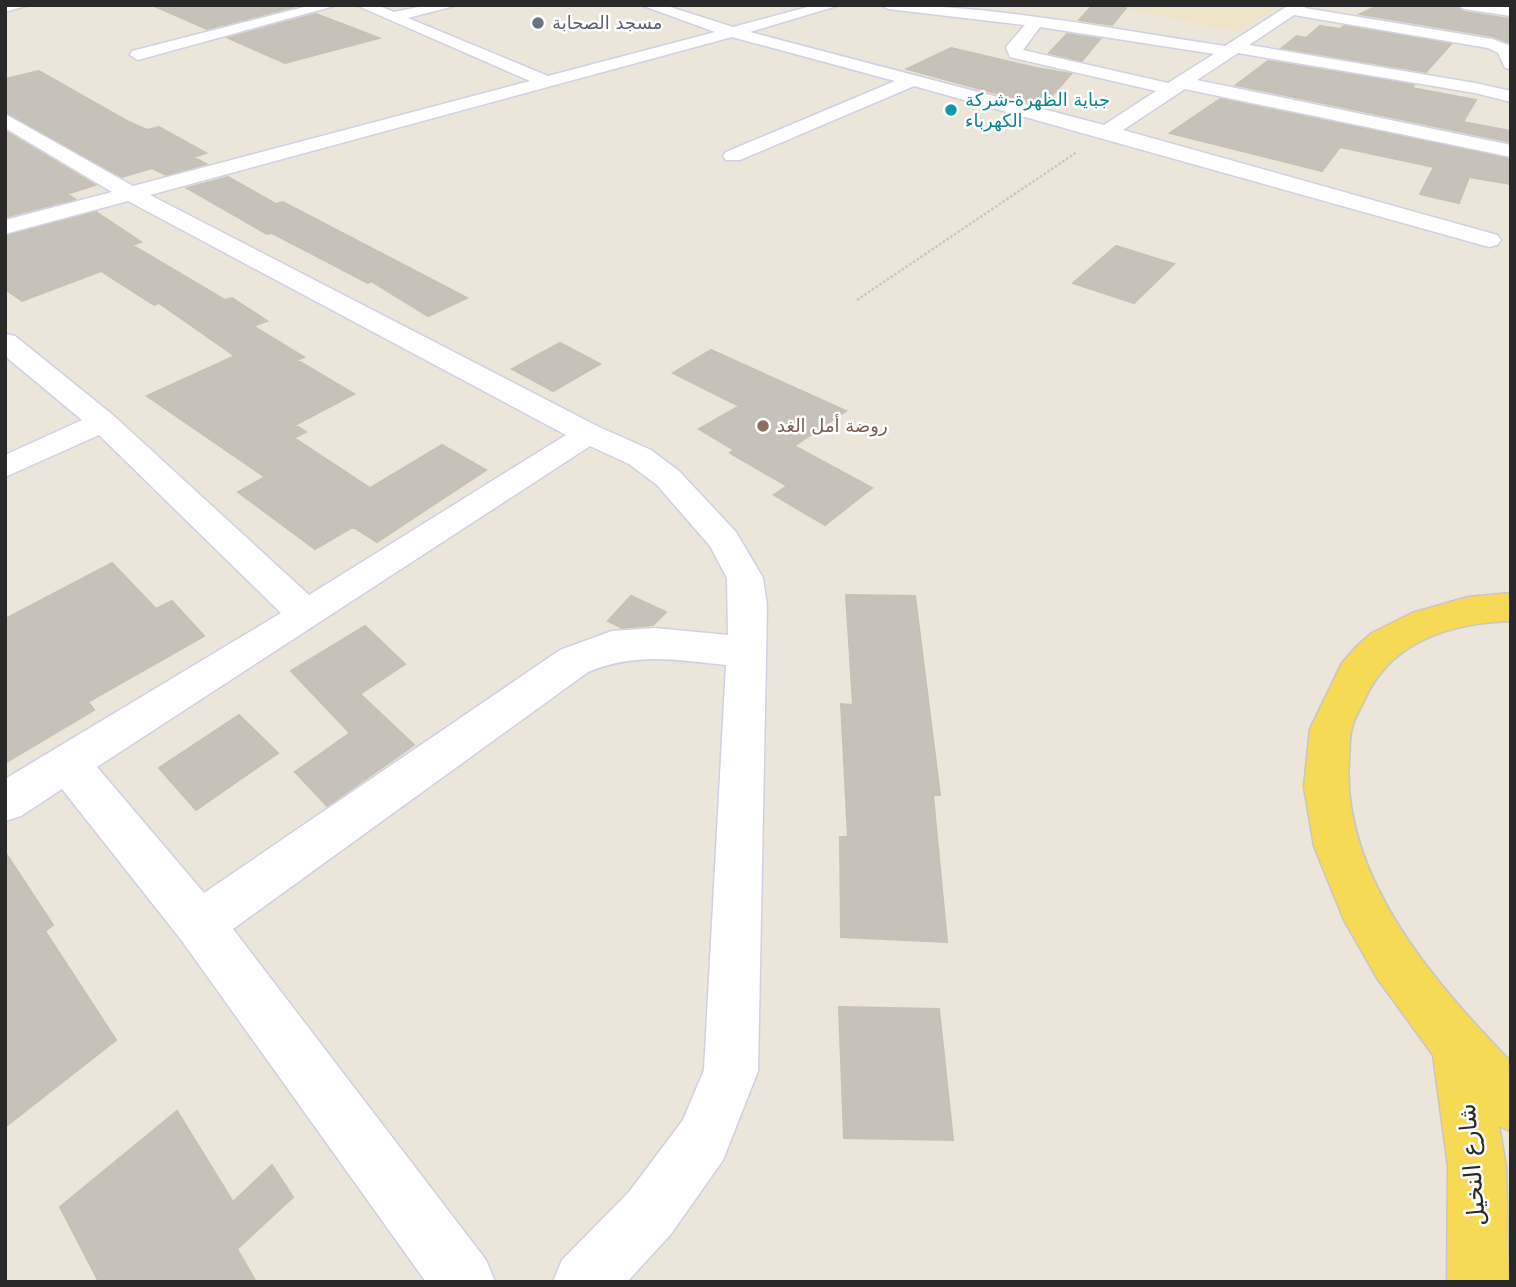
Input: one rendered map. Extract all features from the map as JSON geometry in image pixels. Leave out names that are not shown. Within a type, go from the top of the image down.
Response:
[{"type":"main road","points":[[1511,607],[1445,616],[1400,634],[1364,661],[1339,698],[1326,743],[1327,799],[1339,853],[1365,913],[1405,979],[1459,1049],[1511,1103]]},
{"type":"main road","name":"شارع النخيل","points":[[1459,1049],[1477,1166],[1478,1282]]},
{"type":"street","points":[[138,55],[331,5]]},
{"type":"street","points":[[363,5],[545,81]]},
{"type":"street","points":[[393,17],[451,5]]},
{"type":"street","points":[[648,5],[732,32],[1107,132],[1489,240]]},
{"type":"street","points":[[5,227],[832,5]]},
{"type":"street","points":[[888,5],[1229,49],[1475,88],[1511,97]]},
{"type":"street","points":[[1464,5],[1511,12]]},
{"type":"street","points":[[1107,132],[1229,49],[1295,8],[1492,44],[1505,50],[1511,64]]},
{"type":"street","points":[[1036,22],[1014,47],[1016,53],[1511,151]]},
{"type":"street","points":[[733,156],[913,80]]},
{"type":"street","points":[[5,120],[130,193],[588,434],[640,457],[668,478],[724,540],[745,578],[748,652],[732,1071],[695,1150],[650,1213],[584,1282]]},
{"type":"street","points":[[5,146],[38,137]]},
{"type":"street","points":[[5,342],[103,422],[307,615]]},
{"type":"street","points":[[5,467],[103,422]]},
{"type":"street","points":[[5,802],[307,615],[588,434]]},
{"type":"street","points":[[199,924],[574,661],[612,646],[655,643],[748,652]]},
{"type":"street","points":[[66,763],[199,924],[464,1282]]},
{"type":"lane","points":[[5,10],[25,5]]},
{"type":"path","points":[[857,300],[1107,132]]},
{"type":"shaded area","points":[[1108,5],[1282,5],[1237,32]]},
{"type":"building","points":[[152,5],[295,5],[297,6],[207,29]]},
{"type":"building","points":[[1093,5],[1123,5],[1126,8],[1112,25],[1079,20]]},
{"type":"building","points":[[1379,5],[1454,5],[1464,12],[1511,19],[1511,43],[1492,36],[1360,14]]},
{"type":"building","points":[[316,14],[379,38],[285,63],[228,38]]},
{"type":"building","points":[[1320,26],[1340,29],[1344,26],[1451,44],[1426,72],[1282,48],[1297,36],[1306,38]]},
{"type":"building","points":[[1067,34],[1100,39],[1082,61],[1049,53]]},
{"type":"building","points":[[951,48],[1071,74],[1043,106],[907,69]]},
{"type":"building","points":[[1268,61],[1414,85],[1412,88],[1476,100],[1463,122],[1511,131],[1511,142],[1236,85]]},
{"type":"building","points":[[39,71],[129,122],[147,130],[159,127],[206,153],[193,157],[206,164],[166,175],[152,168],[122,177],[5,112],[5,79]]},
{"type":"building","points":[[1220,99],[1511,159],[1511,184],[1469,177],[1459,203],[1420,194],[1434,167],[1340,147],[1322,171],[1170,133]]},
{"type":"building","points":[[5,131],[95,185],[67,194],[75,199],[5,217]]},
{"type":"building","points":[[228,177],[276,204],[283,202],[467,298],[428,316],[371,281],[368,283],[272,233],[267,234],[187,188]]},
{"type":"building","points":[[96,212],[141,242],[132,245],[225,300],[232,298],[267,321],[253,326],[304,357],[297,360],[354,394],[295,425],[306,432],[294,438],[370,488],[442,445],[486,470],[377,542],[353,527],[315,549],[238,492],[265,477],[147,396],[235,356],[159,303],[154,305],[101,271],[22,301],[5,289],[5,236]]},
{"type":"building","points":[[1116,246],[1174,264],[1134,303],[1073,283]]},
{"type":"building","points":[[560,343],[600,364],[553,391],[512,369]]},
{"type":"building","points":[[711,350],[846,411],[794,446],[872,488],[825,525],[774,495],[787,486],[730,453],[734,450],[699,429],[739,406],[673,373]]},
{"type":"building","points":[[112,563],[156,609],[172,601],[204,636],[88,702],[94,710],[5,763],[5,619]]},
{"type":"building","points":[[846,595],[915,596],[940,795],[933,795],[947,942],[841,937],[840,837],[848,837],[841,704],[853,705]]},
{"type":"building","points":[[631,596],[666,612],[653,625],[622,628],[608,621]]},
{"type":"building","points":[[365,626],[405,664],[360,694],[414,745],[327,806],[295,772],[350,733],[291,671]]},
{"type":"building","points":[[239,715],[278,753],[196,810],[159,768]]},
{"type":"building","points":[[5,852],[53,925],[45,931],[116,1040],[5,1127]]},
{"type":"building","points":[[839,1007],[939,1009],[953,1140],[844,1138]]},
{"type":"building","points":[[177,1111],[233,1202],[272,1165],[293,1197],[237,1249],[256,1282],[99,1282],[60,1207]]},
{"type":"place","name":"مسجد الصحابة","points":[[538,23]]},
{"type":"place","name":"جباية الظهرة-شركة الكهرباء","points":[[951,110]]},
{"type":"place","name":"روضة أمل الغد","points":[[763,426]]}]
